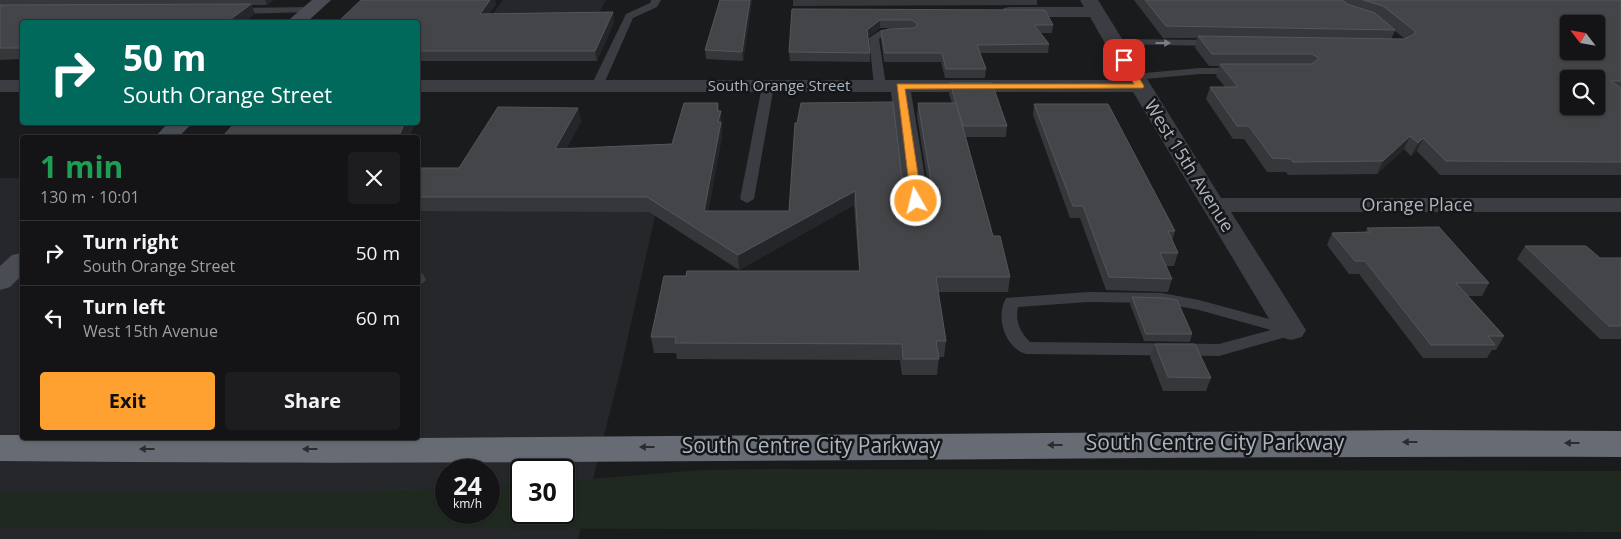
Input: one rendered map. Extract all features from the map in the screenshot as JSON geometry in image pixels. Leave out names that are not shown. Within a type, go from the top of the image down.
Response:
[{"type":"highway","name":"South Centre City Parkway","points":[[0,448],[369,450],[1397,442],[1621,444]]},
{"type":"street","points":[[299,20],[316,5]]},
{"type":"street","points":[[997,12],[1092,6]]},
{"type":"street","name":"West 15th Avenue","points":[[1092,6],[1291,330]]},
{"type":"street","name":"South Orange Street","points":[[420,86],[890,86],[1137,82]]},
{"type":"street","points":[[0,86],[20,86]]},
{"type":"street","points":[[890,86],[919,220]]},
{"type":"street","points":[[168,135],[179,125]]},
{"type":"street","name":"Orange Place","points":[[1213,205],[1621,204]]},
{"type":"street","points":[[0,281],[20,263]]},
{"type":"lane","points":[[597,86],[629,16],[654,5],[656,0]]},
{"type":"lane","points":[[226,11],[316,5]]},
{"type":"lane","points":[[890,86],[874,38],[881,33],[911,33]]},
{"type":"lane","points":[[1114,42],[1222,44]]},
{"type":"lane","points":[[1137,82],[1200,71],[1249,71]]},
{"type":"lane","points":[[747,199],[768,86]]},
{"type":"lane","points":[[1088,297],[1162,298],[1199,305],[1291,330],[1219,350],[1026,348],[1010,332],[1008,314],[1012,302],[1088,297]]},
{"type":"shaded area","points":[[503,0],[606,0],[596,18],[490,18]]},
{"type":"shaded area","points":[[0,178],[20,178],[20,440],[420,440],[420,180],[663,180],[621,368],[578,539],[0,539]]},
{"type":"shaded area","points":[[703,470],[1621,471],[1621,532],[0,527],[0,491],[435,489],[435,524],[500,524],[500,485],[510,485],[510,524],[575,524],[575,480]]},
{"type":"building","points":[[361,0],[490,0],[480,14],[613,12],[595,51],[420,51],[420,20],[340,20]]},
{"type":"building","points":[[720,0],[750,0],[742,52],[705,50]]},
{"type":"building","points":[[1145,0],[1342,0],[1347,4],[1375,13],[1395,30],[1166,26]]},
{"type":"building","points":[[1363,0],[1621,0],[1621,81],[1611,81],[1621,88],[1621,162],[1446,161],[1423,138],[1418,143],[1410,136],[1383,161],[1293,162],[1291,159],[1272,158],[1249,126],[1237,126],[1210,87],[1238,87],[1220,64],[1312,64],[1319,58],[1312,54],[1212,54],[1198,36],[1404,39],[1415,34],[1415,31],[1383,6]]},
{"type":"building","points":[[251,4],[230,20],[20,20],[20,48],[0,48],[0,5]]},
{"type":"building","points":[[792,9],[1045,10],[1053,25],[1034,25],[1049,44],[977,45],[986,69],[946,69],[942,53],[885,53],[881,31],[914,28],[918,24],[912,20],[880,20],[867,30],[870,53],[789,52]]},
{"type":"building","points":[[950,83],[992,83],[1007,126],[963,126]]},
{"type":"building","points":[[893,102],[905,205],[911,212],[921,215],[931,211],[935,205],[918,103],[956,103],[993,236],[1000,236],[1010,277],[936,277],[946,341],[936,341],[939,359],[903,359],[902,344],[675,343],[676,337],[651,337],[664,276],[686,276],[687,271],[860,271],[855,191],[738,255],[647,197],[420,197],[420,168],[459,168],[498,107],[578,108],[555,149],[672,144],[684,103],[718,103],[717,111],[721,111],[718,122],[721,122],[704,211],[789,211],[795,123],[797,123],[801,103]]},
{"type":"building","points":[[1034,104],[1108,104],[1175,231],[1168,231],[1178,253],[1160,253],[1172,279],[1109,277],[1083,206],[1073,206]]},
{"type":"building","points":[[233,125],[404,125],[399,135],[224,135]]},
{"type":"building","points":[[1439,227],[1489,283],[1456,283],[1504,336],[1488,336],[1495,345],[1431,345],[1365,261],[1355,261],[1332,233],[1371,232],[1367,228]]},
{"type":"building","points":[[1525,246],[1586,246],[1600,258],[1621,258],[1621,326],[1609,326]]},
{"type":"building","points":[[1132,297],[1177,300],[1192,334],[1146,334]]},
{"type":"building","points":[[1155,344],[1195,344],[1211,378],[1168,377]]},
{"type":"route","points":[[916,201],[900,86],[1140,86],[1124,60]]}]
